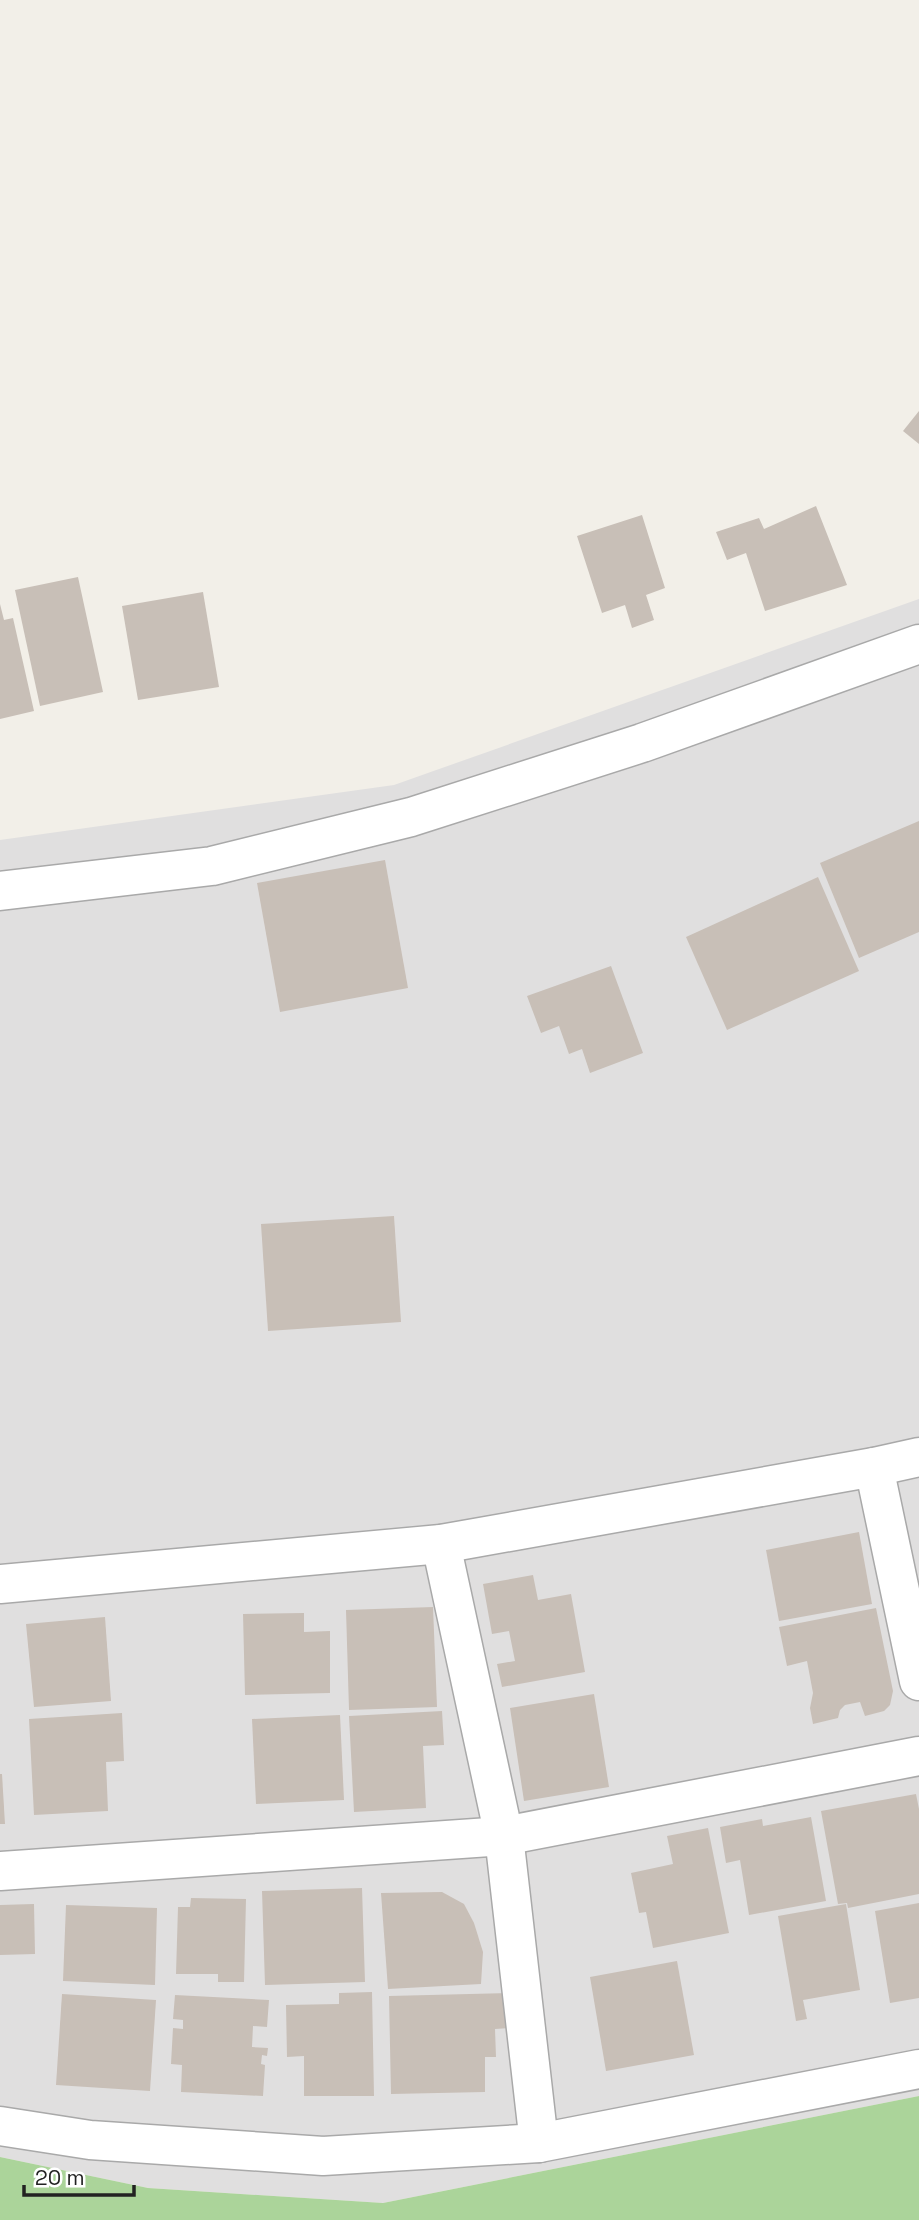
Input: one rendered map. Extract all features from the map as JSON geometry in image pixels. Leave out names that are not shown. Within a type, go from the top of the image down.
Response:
[{"type":"street","points":[[0,891],[212,866],[411,817],[642,743],[919,644]]},
{"type":"street","points":[[0,1584],[441,1544],[874,1468],[919,1457]]},
{"type":"street","points":[[874,1468],[919,1681]]},
{"type":"street","points":[[441,1544],[504,1836],[539,2143]]},
{"type":"street","points":[[0,1871],[504,1836],[919,1756]]},
{"type":"street","points":[[0,2126],[90,2140],[323,2156],[539,2143],[919,2069]]},
{"type":"shaded area","points":[[919,599],[919,2096],[383,2203],[148,2188],[0,2157],[0,840],[394,785]]},
{"type":"green space","points":[[919,2096],[919,2220],[0,2220],[0,2157],[148,2188],[383,2203]]},
{"type":"building","points":[[919,411],[919,444],[903,431]]},
{"type":"building","points":[[816,506],[847,585],[765,611],[746,553],[727,560],[716,532],[759,518],[764,529]]},
{"type":"building","points":[[642,515],[665,588],[646,595],[654,620],[632,628],[625,605],[602,613],[577,536]]},
{"type":"building","points":[[78,577],[103,692],[40,706],[15,590]]},
{"type":"building","points":[[203,592],[219,687],[138,700],[122,606]]},
{"type":"building","points":[[0,604],[4,620],[13,618],[34,711],[0,719]]},
{"type":"building","points":[[919,821],[919,932],[859,958],[820,863]]},
{"type":"building","points":[[385,860],[408,988],[280,1012],[257,883]]},
{"type":"building","points":[[818,877],[859,971],[727,1030],[686,937]]},
{"type":"building","points":[[611,966],[643,1053],[590,1073],[582,1049],[569,1054],[559,1026],[541,1033],[527,996]]},
{"type":"building","points":[[394,1216],[401,1322],[268,1331],[261,1224]]},
{"type":"building","points":[[859,1532],[872,1604],[779,1621],[766,1550]]},
{"type":"building","points":[[533,1575],[538,1600],[571,1594],[585,1672],[502,1687],[497,1664],[515,1661],[509,1631],[492,1634],[483,1584]]},
{"type":"building","points":[[433,1607],[437,1707],[349,1710],[346,1610]]},
{"type":"building","points":[[876,1608],[893,1691],[890,1705],[884,1711],[865,1716],[860,1702],[845,1705],[838,1718],[813,1724],[810,1708],[813,1693],[807,1661],[787,1666],[779,1627]]},
{"type":"building","points":[[304,1613],[304,1632],[330,1631],[330,1693],[245,1695],[243,1614]]},
{"type":"building","points":[[105,1617],[111,1701],[34,1707],[26,1624]]},
{"type":"building","points":[[594,1694],[609,1787],[524,1801],[510,1708]]},
{"type":"building","points":[[442,1711],[444,1745],[423,1746],[426,1808],[354,1812],[349,1716]]},
{"type":"building","points":[[122,1713],[124,1761],[106,1762],[108,1811],[34,1815],[29,1719]]},
{"type":"building","points":[[340,1715],[344,1800],[256,1804],[252,1719]]},
{"type":"building","points":[[2,1774],[5,1824],[0,1824]]},
{"type":"building","points":[[916,1794],[919,1809],[919,1894],[848,1908],[847,1903],[838,1904],[821,1811]]},
{"type":"building","points":[[811,1817],[826,1901],[749,1915],[740,1860],[726,1863],[720,1827],[762,1819],[763,1826]]},
{"type":"building","points":[[708,1828],[729,1933],[653,1948],[646,1912],[639,1913],[631,1873],[673,1864],[667,1836]]},
{"type":"building","points":[[362,1888],[365,1982],[265,1985],[262,1891]]},
{"type":"building","points":[[442,1892],[464,1904],[474,1923],[483,1952],[481,1984],[388,1989],[381,1893]]},
{"type":"building","points":[[191,1898],[246,1899],[244,1982],[218,1982],[218,1974],[176,1974],[178,1907],[190,1907]]},
{"type":"building","points":[[919,1903],[919,1998],[890,2003],[875,1911]]},
{"type":"building","points":[[34,1904],[35,1954],[0,1955],[0,1905]]},
{"type":"building","points":[[846,1904],[860,1990],[803,2000],[807,2019],[796,2021],[778,1916]]},
{"type":"building","points":[[66,1905],[157,1908],[155,1985],[63,1981]]},
{"type":"building","points":[[677,1961],[694,2055],[606,2071],[590,1977]]},
{"type":"building","points":[[372,1992],[374,2096],[304,2096],[304,2056],[287,2057],[286,2005],[339,2004],[339,1993]]},
{"type":"building","points":[[510,1993],[511,2028],[495,2029],[496,2057],[485,2057],[485,2092],[391,2094],[389,1996]]},
{"type":"building","points":[[62,1994],[156,2000],[150,2091],[56,2085]]},
{"type":"building","points":[[175,1995],[269,2000],[267,2027],[253,2026],[252,2047],[268,2048],[267,2056],[262,2055],[261,2064],[265,2065],[263,2096],[181,2092],[182,2065],[171,2064],[173,2028],[183,2029],[183,2020],[173,2019]]}]
